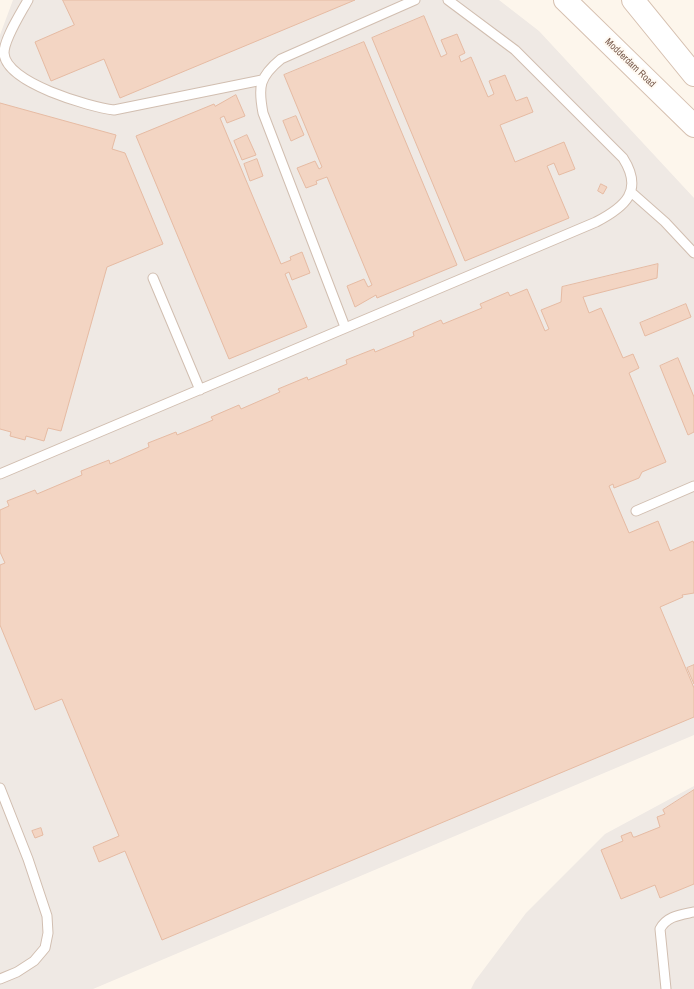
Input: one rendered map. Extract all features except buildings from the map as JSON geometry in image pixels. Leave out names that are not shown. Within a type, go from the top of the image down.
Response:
[{"type":"street","name":"Modderdam Road","points":[[565,0],[694,126]]},
{"type":"street","points":[[633,0],[694,75]]},
{"type":"lane","points":[[28,0],[6,43],[4,54],[8,64],[18,75],[44,90],[101,109],[114,110],[262,80]]},
{"type":"lane","points":[[345,327],[263,113],[259,94],[262,80],[270,68],[281,59],[415,0]]},
{"type":"lane","points":[[0,474],[596,222],[614,212],[631,192],[633,179],[631,170],[623,158],[515,50],[455,3],[448,0]]},
{"type":"lane","points":[[631,192],[665,222],[694,253]]},
{"type":"lane","points":[[153,278],[200,390]]},
{"type":"lane","points":[[636,511],[694,486]]},
{"type":"lane","points":[[0,788],[28,859],[47,916],[48,933],[45,948],[34,961],[17,972],[0,979]]},
{"type":"lane","points":[[666,989],[660,929],[664,922],[673,917],[694,912]]},
{"type":"shaded area","points":[[13,0],[499,0],[539,31],[694,198],[694,735],[93,989],[0,989],[0,35]]},
{"type":"shaded area","points":[[694,786],[694,989],[471,989],[475,981],[526,913],[605,834]]}]
